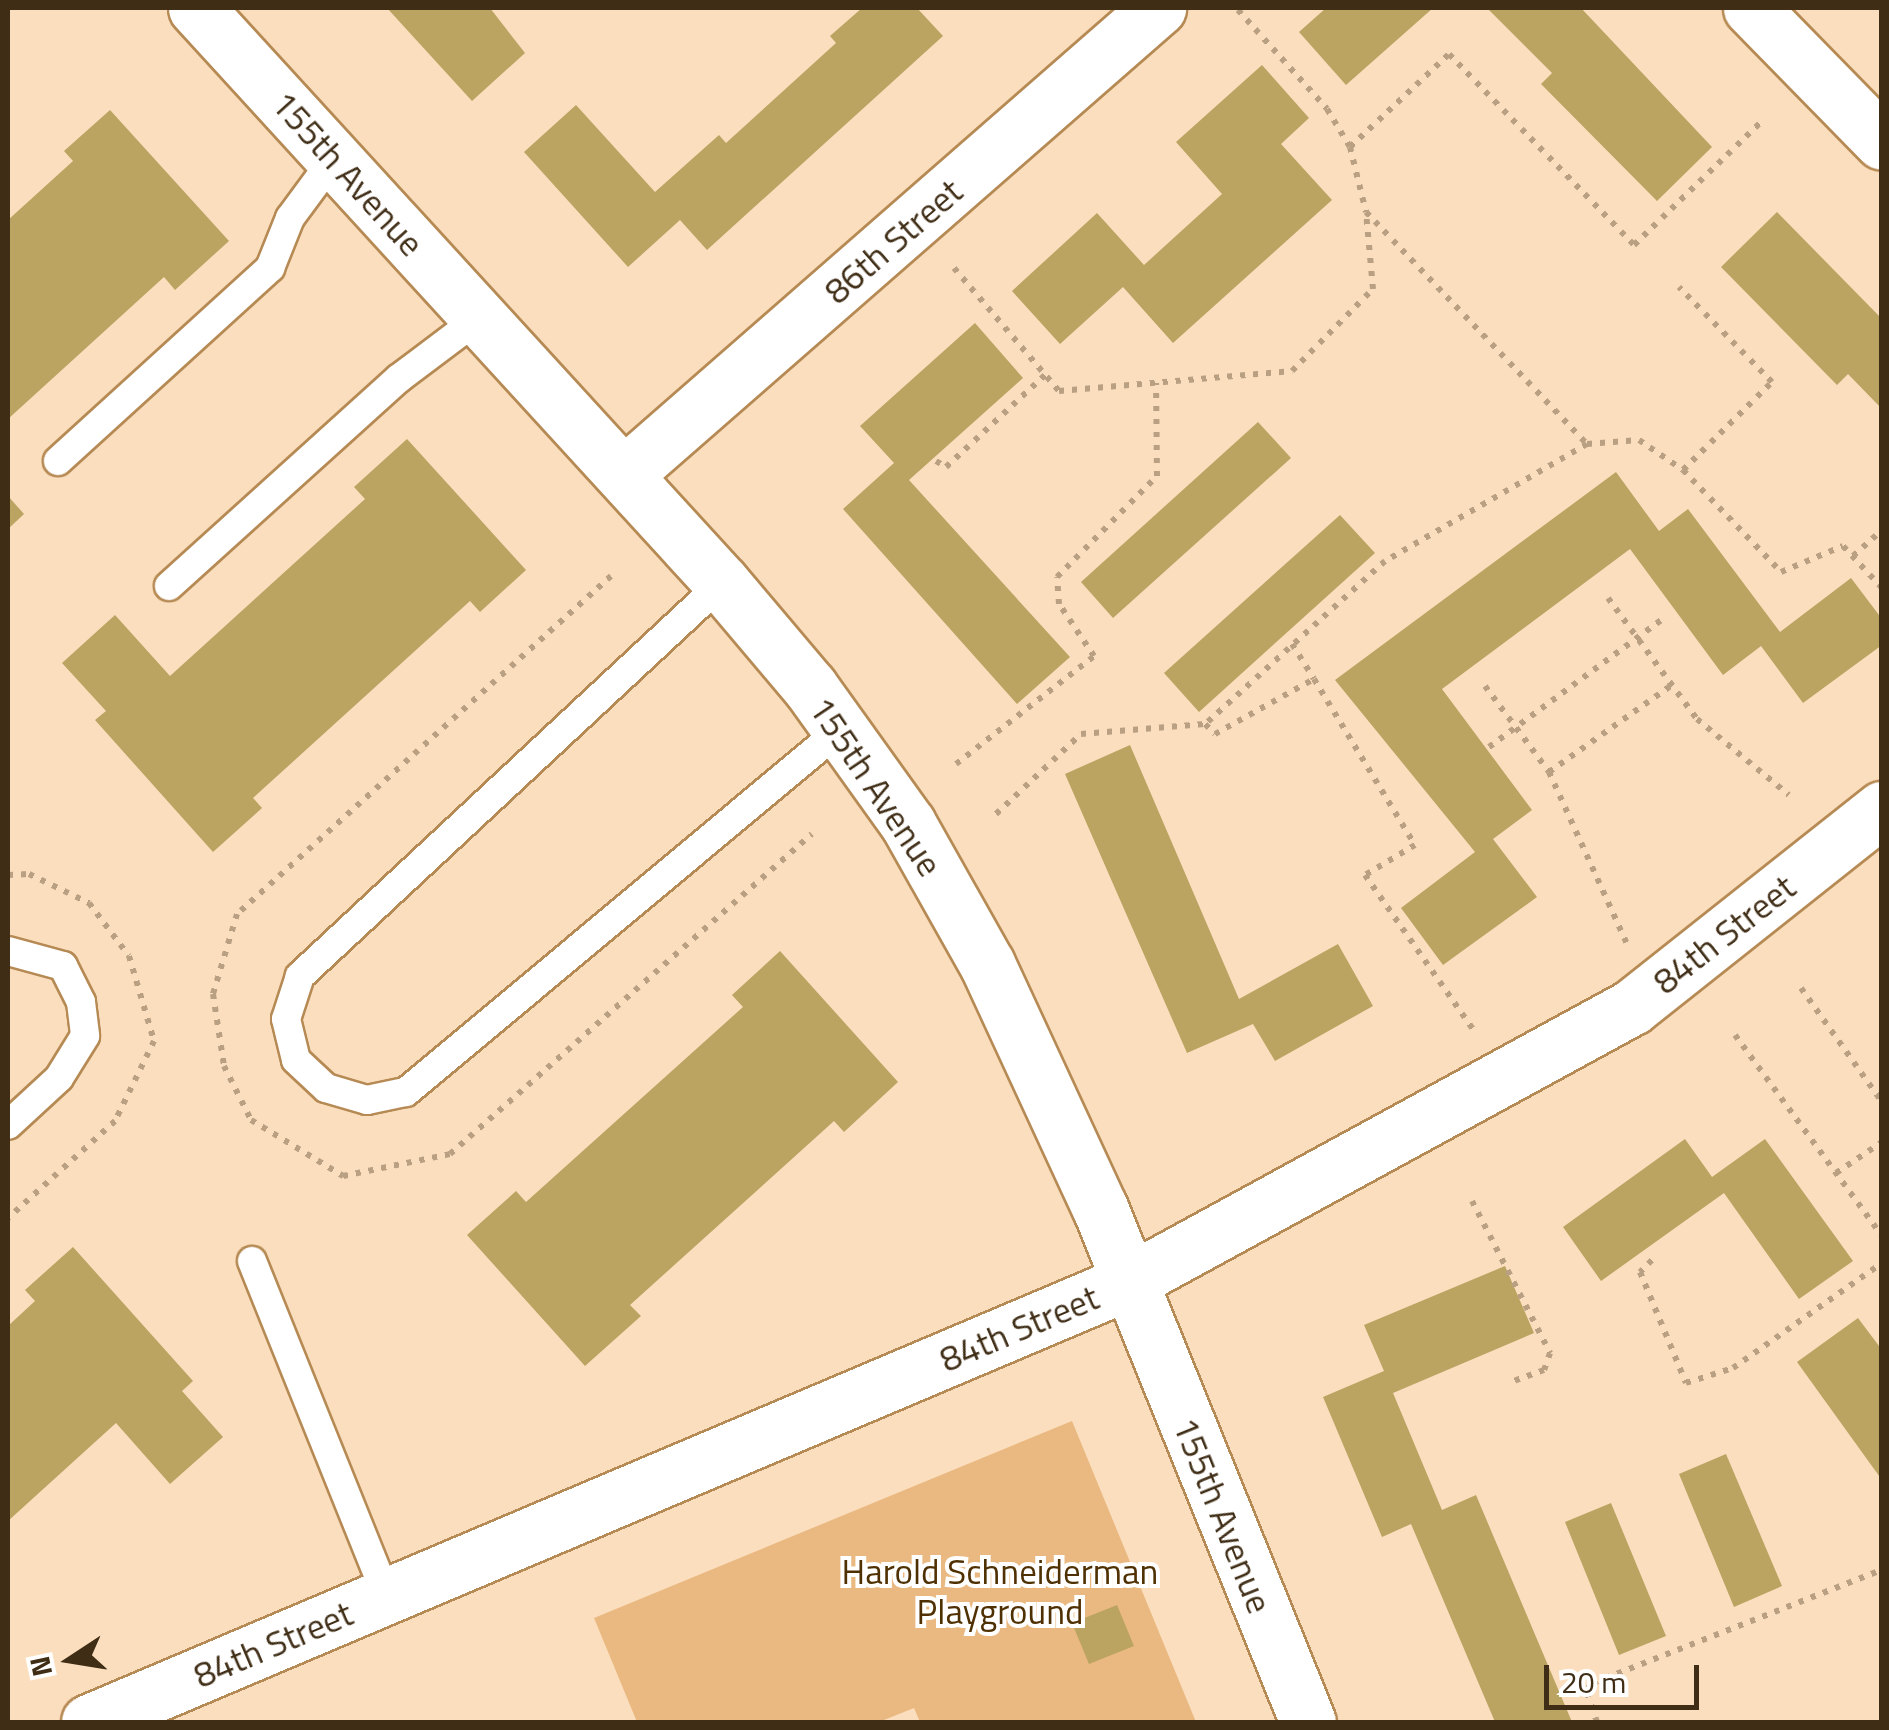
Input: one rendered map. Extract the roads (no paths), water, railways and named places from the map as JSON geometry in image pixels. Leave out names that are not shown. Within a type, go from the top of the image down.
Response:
[{"type":"street","name":"155th Avenue","points":[[196,8],[722,582],[840,729],[908,824],[987,964],[1128,1282],[1308,1722]]},
{"type":"street","name":"86th Street","points":[[626,473],[1158,8]]},
{"type":"street","points":[[1751,8],[1882,142]]},
{"type":"street","name":"84th Street","points":[[88,1722],[1128,1282],[1632,1007],[1882,810]]},
{"type":"lane","points":[[58,461],[270,268],[290,218],[335,157]]},
{"type":"lane","points":[[169,586],[398,378],[479,318]]},
{"type":"lane","points":[[722,582],[300,976],[286,1019],[296,1060],[326,1088],[367,1100],[406,1092],[840,729]]},
{"type":"lane","points":[[8,951],[63,966],[81,1002],[85,1036],[59,1078],[8,1125]]},
{"type":"lane","points":[[252,1261],[388,1596]]},
{"type":"park label","name":"Harold Schneiderman Playground","points":[[1000,1591]]}]
